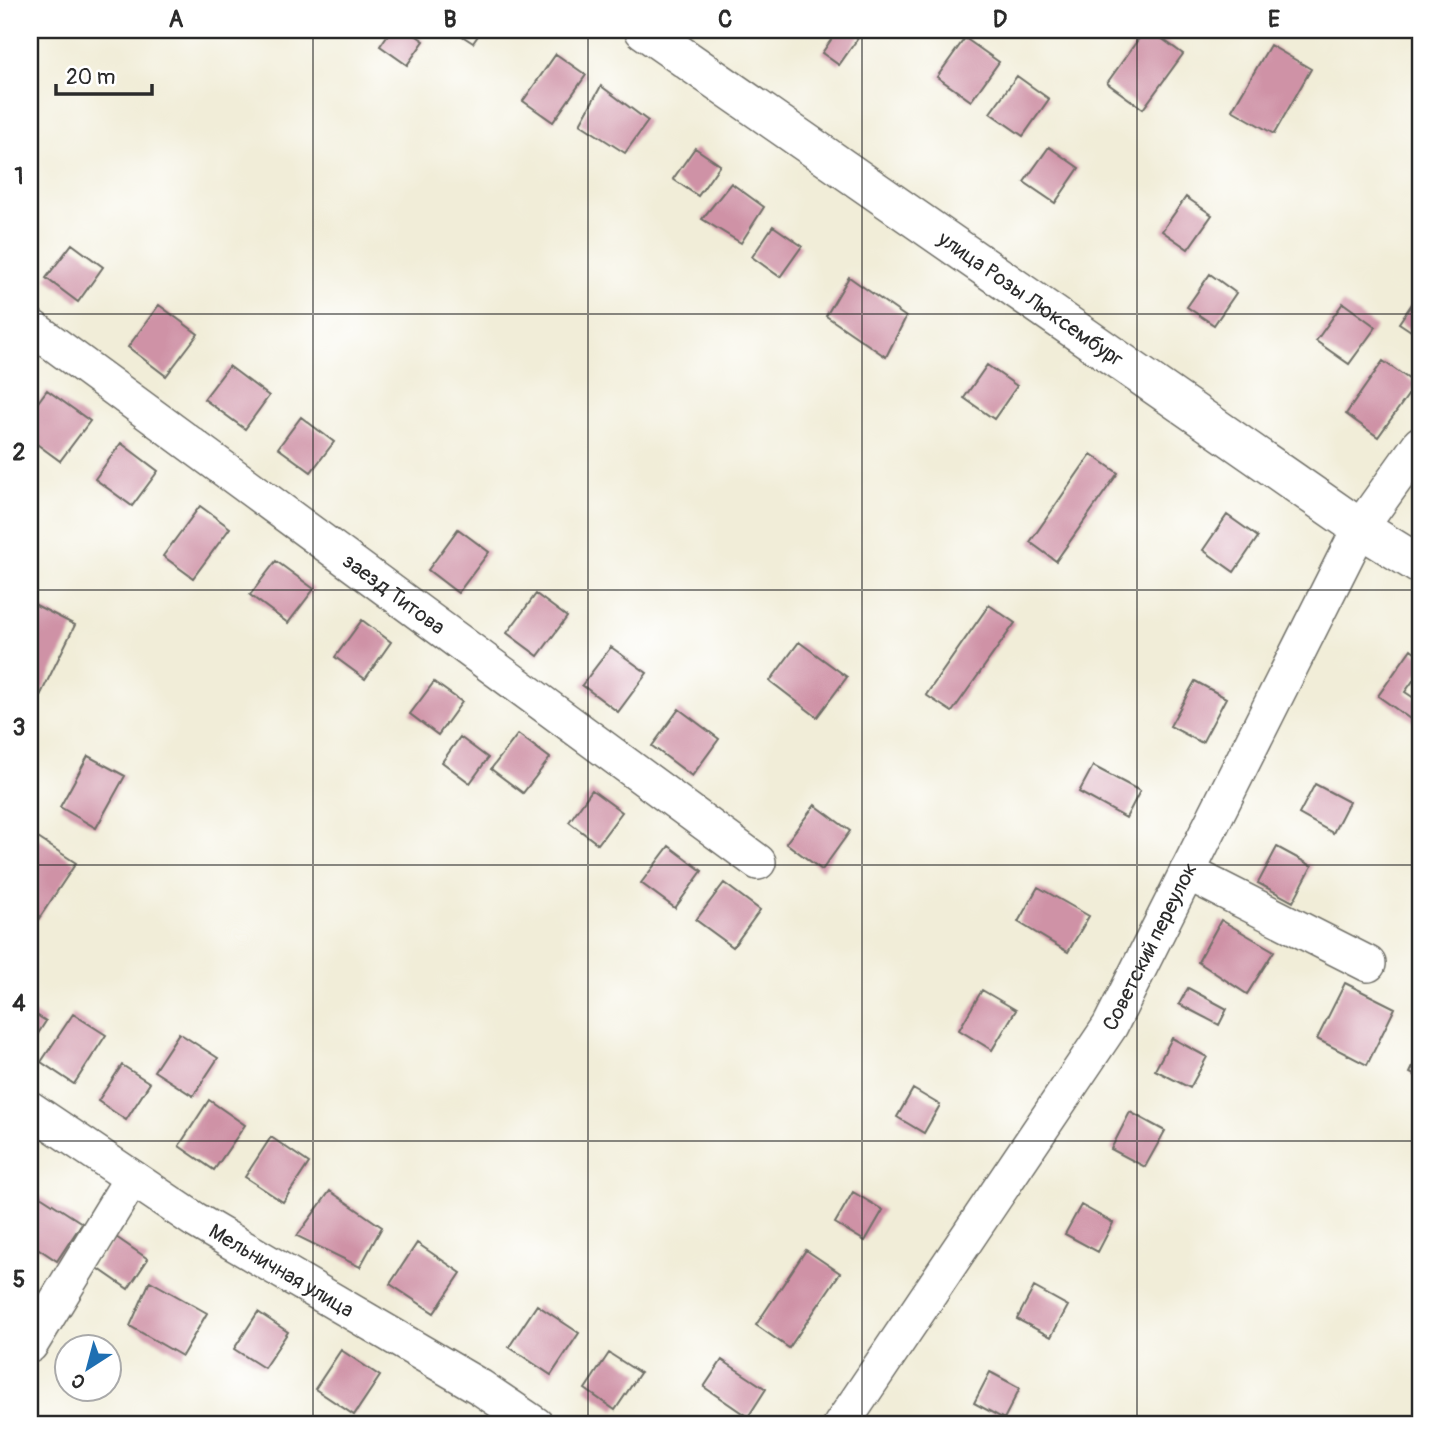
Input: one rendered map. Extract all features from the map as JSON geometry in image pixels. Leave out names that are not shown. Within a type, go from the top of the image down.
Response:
[{"type":"main road","name":"улица Розы Люксембург","points":[[644,30],[1360,528],[1420,565]]},
{"type":"street","name":"заезд Титова","points":[[30,326],[758,862]]},
{"type":"street","name":"Советский переулок","points":[[841,1425],[1110,1026],[1360,528],[1420,444]]},
{"type":"street","points":[[1187,872],[1368,964]]},
{"type":"street","name":"Мельничная улица","points":[[30,1110],[195,1220],[480,1387],[536,1425]]},
{"type":"street","points":[[30,1345],[132,1178]]},
{"type":"building","points":[[391,30],[408,30],[424,41],[407,65],[380,46]]},
{"type":"building","points":[[453,30],[482,30],[473,43]]},
{"type":"building","points":[[838,30],[863,31],[839,65],[822,53]]},
{"type":"building","points":[[1145,30],[1150,30],[1183,54],[1143,109],[1107,83]]},
{"type":"building","points":[[965,38],[999,62],[971,101],[937,77]]},
{"type":"building","points":[[1270,45],[1311,69],[1274,134],[1232,110]]},
{"type":"building","points":[[556,54],[586,75],[553,122],[523,101]]},
{"type":"building","points":[[1017,76],[1049,99],[1023,136],[990,113]]},
{"type":"building","points":[[601,86],[648,121],[625,153],[580,124]]},
{"type":"building","points":[[1049,147],[1079,168],[1055,203],[1024,182]]},
{"type":"building","points":[[695,148],[720,165],[698,196],[673,179]]},
{"type":"building","points":[[731,183],[764,207],[741,243],[702,219]]},
{"type":"building","points":[[1186,197],[1212,215],[1188,249],[1162,231]]},
{"type":"building","points":[[773,226],[802,246],[780,277],[752,257]]},
{"type":"building","points":[[72,244],[103,267],[78,302],[46,278]]},
{"type":"building","points":[[1210,274],[1236,293],[1214,325],[1187,307]]},
{"type":"building","points":[[849,277],[906,317],[886,357],[826,316]]},
{"type":"building","points":[[1420,292],[1420,337],[1399,323]]},
{"type":"building","points":[[1343,303],[1376,327],[1349,364],[1316,341]]},
{"type":"building","points":[[159,305],[198,334],[166,376],[128,347]]},
{"type":"building","points":[[1383,361],[1416,384],[1378,437],[1346,414]]},
{"type":"building","points":[[987,365],[1017,386],[994,419],[964,398]]},
{"type":"building","points":[[229,366],[269,396],[245,429],[204,399]]},
{"type":"building","points":[[47,390],[90,421],[60,461],[30,439],[30,413]]},
{"type":"building","points":[[301,417],[334,442],[311,472],[278,448]]},
{"type":"building","points":[[121,443],[158,471],[132,506],[95,479]]},
{"type":"building","points":[[1091,454],[1118,473],[1056,561],[1030,542]]},
{"type":"building","points":[[200,506],[230,528],[193,578],[163,556]]},
{"type":"building","points":[[1227,515],[1258,537],[1234,572],[1203,550]]},
{"type":"building","points":[[458,529],[489,552],[458,593],[428,570]]},
{"type":"building","points":[[276,561],[314,589],[288,623],[250,595]]},
{"type":"building","points":[[536,594],[567,617],[538,656],[507,633]]},
{"type":"building","points":[[30,602],[75,625],[39,698],[30,694]]},
{"type":"building","points":[[989,605],[1015,623],[952,712],[926,695]]},
{"type":"building","points":[[362,620],[391,642],[365,679],[335,657]]},
{"type":"building","points":[[799,642],[847,677],[817,717],[770,681]]},
{"type":"building","points":[[611,647],[647,673],[618,712],[582,685]]},
{"type":"building","points":[[1411,649],[1420,656],[1420,671],[1405,692],[1420,702],[1420,726],[1378,696]]},
{"type":"building","points":[[1195,681],[1226,698],[1202,743],[1170,726]]},
{"type":"building","points":[[434,682],[462,702],[438,735],[410,714]]},
{"type":"building","points":[[679,709],[719,739],[692,776],[652,746]]},
{"type":"building","points":[[518,734],[550,758],[523,793],[491,769]]},
{"type":"building","points":[[460,737],[488,758],[470,783],[442,762]]},
{"type":"building","points":[[88,756],[125,776],[96,828],[60,807]]},
{"type":"building","points":[[1093,766],[1140,791],[1126,818],[1079,792]]},
{"type":"building","points":[[1315,784],[1349,802],[1333,833],[1299,814]]},
{"type":"building","points":[[592,790],[622,812],[598,844],[569,822]]},
{"type":"building","points":[[815,805],[850,831],[822,870],[786,843]]},
{"type":"building","points":[[38,838],[76,863],[38,920],[30,915],[30,850]]},
{"type":"building","points":[[669,846],[702,871],[675,908],[641,883]]},
{"type":"building","points":[[1277,847],[1312,866],[1293,902],[1258,883]]},
{"type":"building","points":[[724,883],[760,910],[733,947],[696,920]]},
{"type":"building","points":[[1038,887],[1089,916],[1068,952],[1018,922]]},
{"type":"building","points":[[1221,920],[1274,951],[1247,994],[1198,962]]},
{"type":"building","points":[[1345,983],[1395,1008],[1367,1065],[1317,1039]]},
{"type":"building","points":[[1188,988],[1227,1009],[1219,1025],[1179,1004]]},
{"type":"building","points":[[982,990],[1016,1010],[992,1050],[959,1030]]},
{"type":"building","points":[[30,1011],[46,1021],[30,1046]]},
{"type":"building","points":[[73,1014],[106,1035],[74,1084],[41,1062]]},
{"type":"building","points":[[179,1033],[218,1058],[193,1096],[154,1071]]},
{"type":"building","points":[[1172,1038],[1207,1057],[1190,1088],[1155,1070]]},
{"type":"building","points":[[1420,1052],[1420,1078],[1410,1073]]},
{"type":"building","points":[[122,1065],[150,1083],[126,1120],[98,1101]]},
{"type":"building","points":[[913,1089],[940,1105],[924,1133],[897,1117]]},
{"type":"building","points":[[209,1100],[245,1125],[214,1170],[179,1146]]},
{"type":"building","points":[[1130,1112],[1165,1131],[1145,1167],[1111,1149]]},
{"type":"building","points":[[271,1137],[309,1163],[283,1202],[245,1177]]},
{"type":"building","points":[[330,1191],[382,1227],[360,1267],[297,1236]]},
{"type":"building","points":[[34,1192],[82,1223],[57,1261],[30,1243],[30,1199]]},
{"type":"building","points":[[853,1192],[883,1210],[865,1241],[835,1223]]},
{"type":"building","points":[[1081,1205],[1113,1223],[1098,1252],[1065,1234]]},
{"type":"building","points":[[116,1237],[148,1259],[128,1289],[96,1267]]},
{"type":"building","points":[[417,1243],[461,1273],[434,1313],[390,1284]]},
{"type":"building","points":[[806,1250],[840,1273],[789,1348],[756,1325]]},
{"type":"building","points":[[150,1281],[207,1313],[182,1356],[130,1326]]},
{"type":"building","points":[[1034,1287],[1068,1306],[1051,1337],[1017,1319]]},
{"type":"building","points":[[537,1305],[579,1333],[551,1375],[509,1347]]},
{"type":"building","points":[[258,1312],[288,1332],[264,1368],[234,1349]]},
{"type":"building","points":[[341,1350],[380,1376],[354,1415],[315,1389]]},
{"type":"building","points":[[609,1353],[640,1373],[615,1410],[585,1389]]},
{"type":"building","points":[[722,1360],[766,1389],[748,1417],[704,1387]]},
{"type":"building","points":[[990,1372],[1020,1388],[1004,1419],[974,1403]]}]
